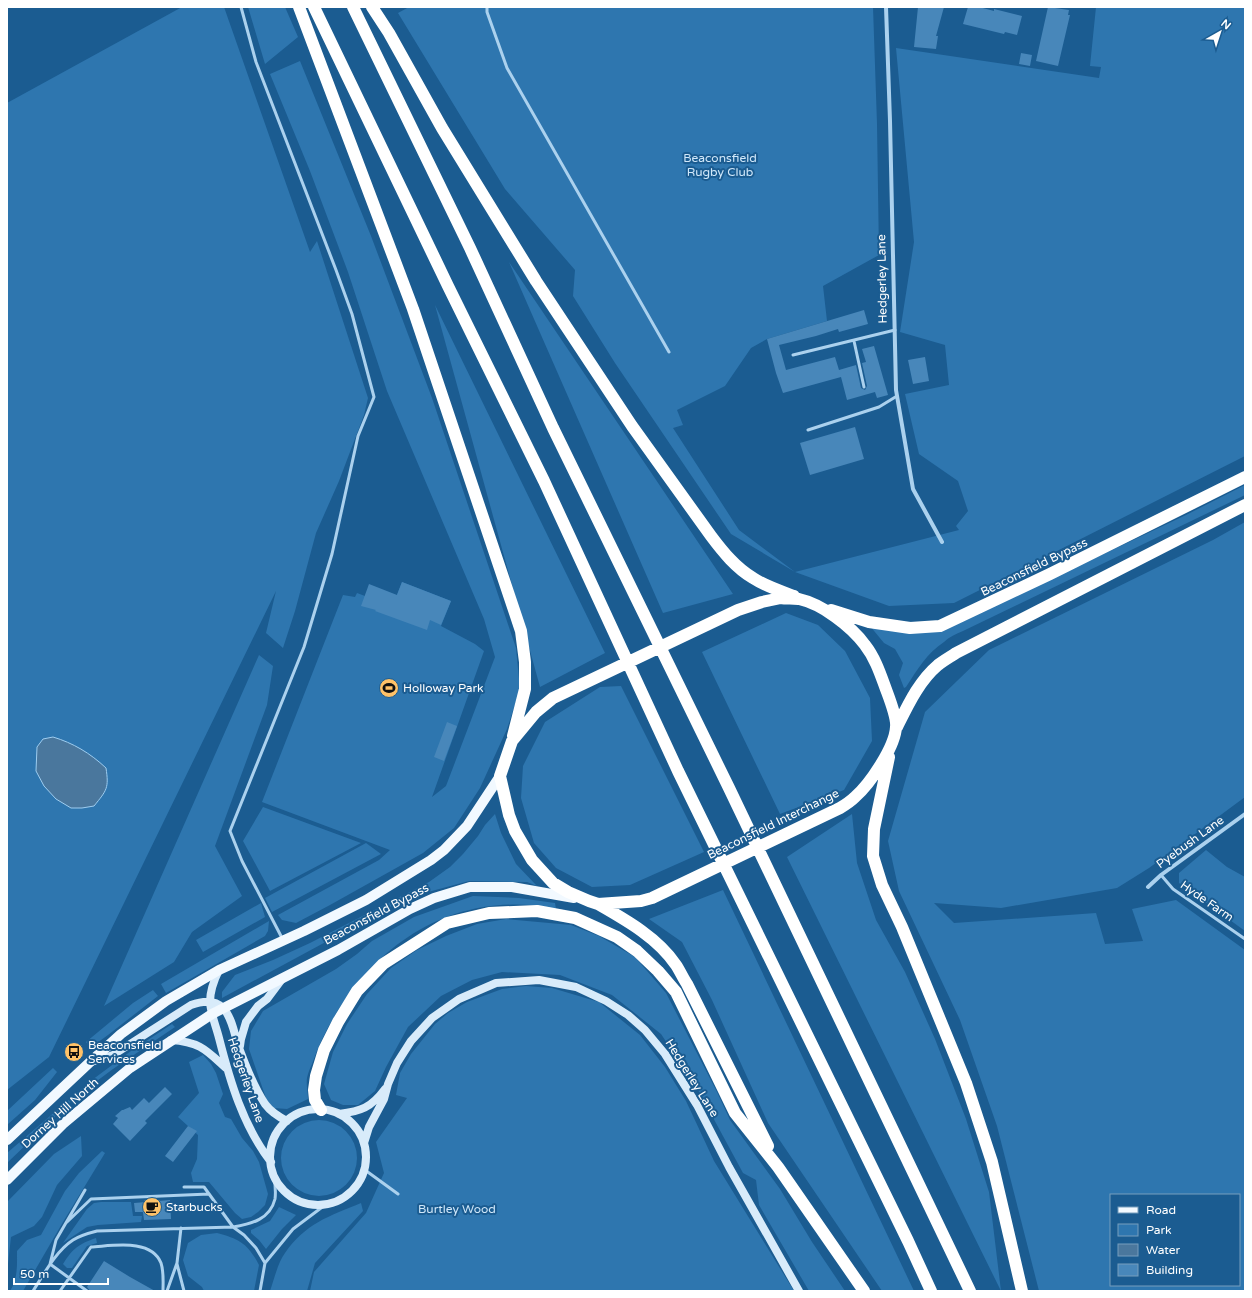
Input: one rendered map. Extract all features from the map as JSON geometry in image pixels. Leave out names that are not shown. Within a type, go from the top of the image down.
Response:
[{"type":"highway","points":[[299,7],[413,309],[521,630],[525,662],[525,689],[512,741],[500,776]]},
{"type":"highway","points":[[314,7],[448,286],[544,481],[678,771],[905,1234],[931,1291]]},
{"type":"highway","points":[[353,7],[470,248],[553,428],[729,788],[970,1291]]},
{"type":"highway","points":[[372,7],[389,33],[442,128],[536,281],[632,426],[706,530],[724,553],[754,579],[798,599],[824,608],[852,630],[866,645],[877,666],[891,704],[897,727]]},
{"type":"highway","name":"Beaconsfield Bypass","points":[[824,608],[868,622],[910,628],[940,626],[1050,574],[1245,478]]},
{"type":"highway","points":[[897,727],[910,700],[925,679],[938,665],[956,653],[1245,505]]},
{"type":"highway","points":[[512,741],[532,716],[544,705],[553,698],[589,680],[738,610],[762,602],[781,598],[798,599]]},
{"type":"highway","name":"Beaconsfield Interchange","points":[[500,776],[514,831],[532,860],[553,883],[568,892],[594,902],[641,901],[652,898],[808,825],[855,798],[875,774],[891,746],[897,727]]},
{"type":"highway","points":[[891,746],[874,829],[873,856],[882,885],[914,956],[966,1083],[992,1162],[1022,1291]]},
{"type":"highway","points":[[594,902],[630,923],[652,939],[676,964],[778,1167]]},
{"type":"highway","points":[[321,1110],[315,1100],[314,1090],[316,1076],[324,1050],[338,1022],[357,991],[383,964],[447,922],[489,913],[537,912],[575,918],[617,937],[637,951],[658,971],[676,992],[735,1113],[778,1167],[864,1291]]},
{"type":"main road","name":"Beaconsfield Bypass","points":[[219,970],[283,941],[366,900],[431,860],[444,850],[467,826],[500,776]]},
{"type":"main road","name":"Beaconsfield Bypass","points":[[212,1014],[282,979],[410,909],[454,891],[478,887],[512,887],[594,902]]},
{"type":"main road","name":"Dorney Hill North","points":[[7,1140],[88,1063],[121,1034],[161,1004],[219,970]]},
{"type":"main road","name":"Dorney Hill North","points":[[7,1180],[63,1124],[130,1068],[212,1014]]},
{"type":"street","name":"Hedgerley Lane","points":[[886,7],[897,396],[913,489],[942,542]]},
{"type":"street","name":"Pyebush Lane","points":[[1148,887],[1161,875],[1245,814]]},
{"type":"street","name":"Hedgerley Lane","points":[[219,970],[213,985],[210,1001],[212,1014],[227,1069],[249,1128],[259,1147],[271,1162]]},
{"type":"street","points":[[241,1052],[240,1039],[246,1022],[258,1006],[267,999],[282,979]]},
{"type":"street","name":"Hedgerley Lane","points":[[364,1142],[369,1127],[384,1099],[388,1084],[397,1063],[411,1041],[432,1018],[459,998],[496,983],[538,980],[576,987],[628,1015],[645,1030],[665,1054],[697,1105],[729,1167],[799,1291]]},
{"type":"street","points":[[88,1063],[113,1055],[191,1005],[201,1001],[210,1001],[224,1008]]},
{"type":"street","name":"Hedgerley Lane","points":[[224,1008],[230,1018],[241,1052],[266,1105],[276,1115],[287,1121]]},
{"type":"street","points":[[171,1040],[185,1041],[206,1049],[227,1069]]},
{"type":"street","name":"Hedgerley Lane","points":[[338,1114],[356,1112],[371,1106],[388,1084]]},
{"type":"street","points":[[321,1110],[338,1114],[354,1126],[364,1142],[366,1156],[365,1170],[359,1183],[350,1194],[338,1201],[325,1205],[309,1204],[295,1199],[283,1189],[274,1176],[271,1162],[272,1147],[277,1133],[287,1121],[297,1115],[309,1111],[321,1110]]},
{"type":"lane","points":[[241,7],[256,62],[352,314],[374,397],[358,436],[332,554],[304,647],[230,831],[242,861],[283,941]]},
{"type":"lane","points":[[487,7],[507,68],[668,352]]},
{"type":"lane","points":[[793,355],[895,330]]},
{"type":"lane","points":[[854,341],[864,387]]},
{"type":"lane","points":[[808,430],[879,407],[897,396]]},
{"type":"lane","name":"Hyde Farm","points":[[1161,875],[1173,889],[1245,939]]},
{"type":"lane","points":[[365,1170],[398,1194]]},
{"type":"lane","points":[[32,1291],[50,1264],[62,1250],[73,1240],[84,1234],[97,1231],[233,1228],[248,1225],[268,1214],[275,1198],[274,1176]]},
{"type":"lane","points":[[184,1187],[204,1187],[233,1228],[244,1235],[256,1248],[265,1263]]},
{"type":"lane","points":[[50,1264],[56,1240],[85,1190]]},
{"type":"lane","points":[[67,1222],[91,1199],[209,1194]]},
{"type":"lane","points":[[260,1291],[265,1263],[293,1229],[325,1205]]},
{"type":"lane","points":[[167,1291],[177,1263],[181,1228]]},
{"type":"lane","points":[[60,1291],[91,1247],[140,1246],[154,1253],[160,1261],[163,1271],[163,1291]]},
{"type":"lane","points":[[177,1263],[184,1291]]},
{"type":"lane","points":[[50,1264],[81,1290],[87,1291]]},
{"type":"green space","points":[[182,7],[224,7],[310,252],[317,241],[368,398],[364,415],[339,481],[316,533],[295,611],[283,648],[266,633],[276,591],[49,1057],[7,1090],[7,103]]},
{"type":"green space","points":[[248,7],[285,7],[298,37],[265,64]]},
{"type":"green space","name":"Beaconsfield Rugby Club","points":[[409,7],[873,7],[879,255],[823,286],[827,321],[767,339],[751,348],[725,386],[677,410],[683,425],[673,428],[739,530],[795,572],[731,534],[615,363],[573,296],[575,270],[505,189],[398,13]]},
{"type":"green space","points":[[1096,7],[1245,7],[1245,456],[954,603],[889,606],[795,572],[959,530],[956,526],[968,511],[958,481],[919,454],[905,394],[949,385],[945,345],[900,332],[914,242],[896,48],[1099,78],[1101,67],[1090,66]]},
{"type":"green space","points":[[300,61],[371,236],[432,398],[516,648],[520,689],[507,729],[480,788],[454,828],[423,853],[296,923],[282,920],[278,915],[379,860],[390,850],[262,802],[343,595],[355,597],[357,593],[365,596],[396,597],[402,582],[451,601],[441,626],[475,644],[484,651],[432,797],[446,786],[495,657],[484,619],[387,391],[348,272],[310,171],[270,74]]},
{"type":"green space","points":[[509,262],[733,594],[663,613]]},
{"type":"green space","points":[[435,305],[605,653],[540,687]]},
{"type":"green space","points":[[1245,485],[1245,495],[950,637],[932,651],[904,688],[899,675],[903,663],[895,649],[884,643],[870,626],[954,625],[1186,515]]},
{"type":"green space","points":[[1245,522],[1245,797],[1149,868],[1117,888],[1001,908],[934,903],[954,923],[1096,913],[1105,944],[1143,941],[1132,909],[1176,900],[1245,950],[1245,1291],[1039,1291],[997,1126],[960,1020],[899,891],[888,841],[925,712],[989,650],[1213,540]]},
{"type":"green space","points":[[786,613],[818,625],[845,651],[870,698],[872,741],[844,790],[780,814],[702,652]]},
{"type":"green space","points":[[259,655],[273,666],[267,705],[215,846],[242,896],[192,932],[174,962],[104,1006]]},
{"type":"green space","points":[[621,686],[704,852],[630,885],[592,887],[556,868],[534,843],[521,798],[523,766],[545,722],[600,687]]},
{"type":"green space","points":[[263,807],[361,843],[270,891],[243,841]]},
{"type":"green space","points":[[495,814],[501,833],[516,864],[537,886],[527,882],[469,881],[428,892],[394,905],[222,998],[222,992],[235,975],[310,943],[429,882],[450,867],[463,854]]},
{"type":"green space","points":[[852,814],[857,863],[876,920],[905,972],[935,1039],[966,1119],[989,1192],[1001,1291],[787,857]]},
{"type":"green space","points":[[366,843],[381,854],[272,912],[265,898]]},
{"type":"green space","points":[[1206,850],[1227,867],[1245,877],[1245,931],[1179,883],[1179,873]]},
{"type":"green space","points":[[723,890],[914,1291],[882,1291],[768,1123],[712,1000],[682,942],[649,919]]},
{"type":"green space","points":[[473,896],[519,898],[555,903],[556,909],[532,905],[500,905],[470,910],[442,919],[416,932],[393,948],[371,968],[352,991],[334,1017],[319,1046],[308,1074],[308,1099],[287,1109],[274,1108],[267,1101],[249,1049],[251,1031],[263,1011],[336,969],[372,941],[414,917]]},
{"type":"green space","points":[[261,903],[265,917],[203,952],[196,940]]},
{"type":"green space","points":[[506,919],[571,925],[599,936],[635,957],[666,993],[730,1120],[780,1189],[812,1242],[845,1291],[809,1291],[759,1205],[756,1180],[743,1173],[697,1088],[661,1034],[612,995],[560,975],[502,972],[472,980],[441,996],[408,1027],[386,1067],[375,1091],[358,1105],[343,1105],[331,1100],[324,1084],[333,1052],[347,1024],[367,994],[391,968],[417,950],[446,936],[477,924]]},
{"type":"green space","points":[[269,921],[268,931],[265,936],[166,993],[161,984]]},
{"type":"green space","name":"Burtley Wood","points":[[526,986],[552,988],[599,1002],[640,1035],[665,1067],[686,1101],[714,1161],[794,1291],[310,1291],[314,1272],[366,1213],[384,1173],[376,1142],[407,1098],[396,1095],[400,1073],[411,1054],[435,1024],[448,1013],[467,1002],[502,989]]},
{"type":"green space","points":[[153,990],[158,996],[90,1048],[86,1042],[133,1003]]},
{"type":"green space","points":[[172,1024],[175,1027],[78,1095],[7,1163],[7,1153],[92,1080],[131,1051]]},
{"type":"green space","points":[[203,1055],[211,1064],[216,1073],[223,1094],[219,1103],[225,1117],[231,1119],[259,1162],[268,1194],[265,1205],[251,1217],[242,1219],[235,1213],[209,1182],[193,1182],[191,1173],[197,1159],[198,1135],[178,1117],[199,1093],[189,1062]]},
{"type":"green space","points":[[53,1068],[57,1072],[35,1100],[7,1125],[7,1111]]},
{"type":"green space","points":[[319,1120],[333,1123],[346,1131],[354,1144],[357,1158],[354,1172],[346,1185],[333,1193],[319,1196],[305,1193],[292,1185],[284,1172],[281,1158],[284,1144],[292,1131],[305,1123]]},
{"type":"green space","points":[[81,1136],[82,1156],[57,1185],[42,1217],[34,1226],[11,1237],[7,1273],[7,1202],[54,1154]]},
{"type":"green space","points":[[102,1151],[105,1153],[23,1291],[10,1291],[16,1277],[17,1251],[27,1240],[41,1235],[65,1191],[79,1173]]},
{"type":"green space","points":[[131,1202],[133,1216],[142,1216],[141,1222],[87,1227],[63,1243],[87,1209],[94,1203]]},
{"type":"green space","points":[[361,1203],[363,1211],[315,1263],[307,1291],[270,1291],[278,1266],[293,1243],[301,1235],[318,1222]]},
{"type":"green space","points":[[279,1207],[296,1215],[282,1229],[266,1249],[251,1233],[251,1230],[270,1221]]},
{"type":"green space","points":[[217,1233],[242,1243],[255,1258],[259,1265],[254,1291],[204,1291],[202,1287],[188,1276],[183,1260],[188,1243],[201,1235]]},
{"type":"green space","points":[[96,1238],[97,1243],[87,1246],[72,1268],[67,1268],[63,1264],[77,1247]]},
{"type":"water","points":[[53,737],[81,749],[106,768],[107,785],[102,796],[94,806],[71,808],[56,799],[44,786],[36,771],[37,747],[43,739]]},
{"type":"building","points":[[918,7],[944,7],[936,36],[938,36],[936,49],[914,47]]},
{"type":"building","points":[[968,7],[979,7],[994,11],[994,9],[1022,16],[1017,35],[1005,32],[1004,34],[963,24]]},
{"type":"building","points":[[1048,7],[1069,10],[1068,15],[1070,15],[1058,66],[1036,61]]},
{"type":"building","points":[[1021,53],[1032,55],[1030,66],[1019,64]]},
{"type":"building","points":[[864,310],[868,324],[839,332],[838,329],[779,345],[786,370],[835,357],[839,370],[856,365],[861,388],[865,390],[867,386],[862,363],[866,362],[862,349],[874,346],[888,395],[877,398],[875,392],[847,400],[841,377],[783,393],[767,339]]},
{"type":"building","points":[[925,357],[929,381],[913,384],[908,360]]},
{"type":"building","points":[[855,427],[864,459],[810,475],[800,443]]},
{"type":"building","points":[[402,582],[451,601],[441,625],[430,620],[427,630],[375,611],[376,610],[361,606],[369,584],[397,595]]},
{"type":"building","points":[[447,722],[457,726],[444,761],[434,757]]},
{"type":"building","points":[[165,1087],[172,1094],[145,1121],[147,1123],[130,1141],[113,1124],[118,1118],[115,1116],[122,1110],[130,1107],[132,1110],[144,1098],[149,1103]]},
{"type":"building","points":[[188,1126],[197,1131],[173,1162],[165,1156]]},
{"type":"building","name":"Starbucks","points":[[170,1200],[171,1219],[144,1220],[143,1212],[135,1212],[134,1203]]},
{"type":"building","points":[[104,1261],[155,1291],[90,1291],[87,1287]]},
{"type":"place","name":"Holloway Park","points":[[389,688]]},
{"type":"place","name":"Beaconsfield Services","points":[[74,1052]]},
{"type":"place","name":"Starbucks","points":[[152,1207]]}]
